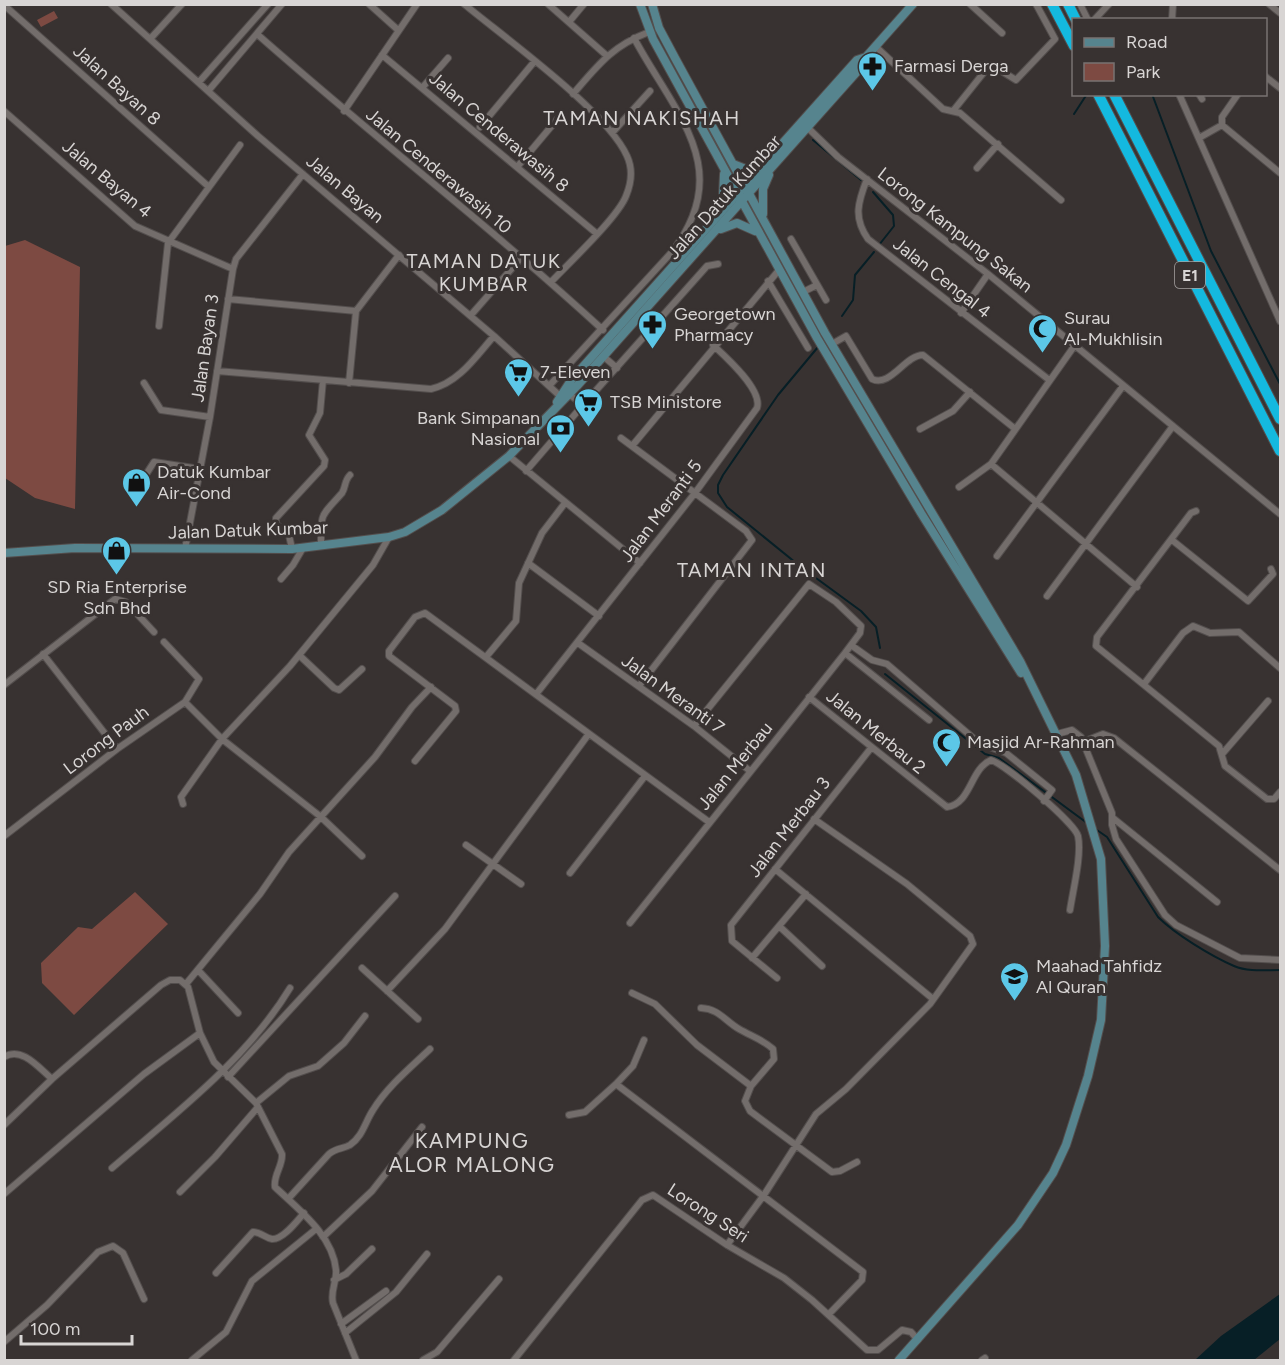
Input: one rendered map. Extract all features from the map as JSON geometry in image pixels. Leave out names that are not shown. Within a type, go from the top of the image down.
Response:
[{"type":"highway","points":[[1052,4],[1072,42]]},
{"type":"highway","points":[[1068,4],[1075,18]]},
{"type":"highway","name":"E1","points":[[1115,96],[1281,419]]},
{"type":"highway","name":"E1","points":[[1099,97],[1281,452]]},
{"type":"main road","points":[[640,4],[649,32],[756,231],[844,385],[960,568]]},
{"type":"main road","points":[[652,4],[659,28],[803,292],[1015,664],[1033,688],[1057,734],[1083,794],[1101,859],[1105,946],[1101,1020],[1088,1076],[1066,1145],[1053,1173],[1018,1225],[899,1360]]},
{"type":"main road","name":"Jalan Datuk Kumbar","points":[[747,190],[762,167],[913,4]]},
{"type":"main road","name":"Jalan Datuk Kumbar","points":[[4,553],[75,548],[292,549],[389,537],[405,532],[442,510],[508,456],[603,356],[715,232],[747,190],[774,166],[808,128],[862,66],[861,58]]},
{"type":"main road","points":[[732,164],[752,170],[762,167]]},
{"type":"main road","points":[[766,225],[761,201],[763,189],[774,166]]},
{"type":"main road","points":[[704,231],[723,197],[724,169]]},
{"type":"main road","name":"Jalan Datuk Kumbar","points":[[564,395],[572,379],[704,231],[739,199]]},
{"type":"main road","points":[[715,232],[737,223],[756,231]]},
{"type":"street","name":"Jalan Bayan","points":[[111,4],[303,174],[471,315],[549,386],[583,405]]},
{"type":"street","points":[[151,38],[182,4]]},
{"type":"street","points":[[199,82],[268,4]]},
{"type":"street","points":[[209,90],[282,4]]},
{"type":"street","points":[[369,4],[398,30]]},
{"type":"street","points":[[344,111],[417,4]]},
{"type":"street","points":[[464,4],[573,94],[612,134],[627,156],[631,180],[622,204],[551,282]]},
{"type":"street","points":[[548,4],[606,55]]},
{"type":"street","points":[[569,22],[584,4]]},
{"type":"street","points":[[970,4],[1002,33]]},
{"type":"street","points":[[953,111],[989,66],[995,67],[1016,80],[1055,39],[1036,4]]},
{"type":"street","points":[[1080,4],[1087,18]]},
{"type":"street","points":[[1097,18],[1109,4]]},
{"type":"street","points":[[1269,4],[1281,13]]},
{"type":"street","name":"Jalan Bayan 8","points":[[4,5],[209,187]]},
{"type":"street","points":[[573,94],[606,55],[649,32]]},
{"type":"street","name":"Jalan Cenderawasih 10","points":[[257,34],[344,111],[551,282],[603,330]]},
{"type":"street","points":[[549,386],[603,330],[684,237],[694,214],[700,181],[698,154],[687,128],[634,38]]},
{"type":"street","points":[[875,46],[943,109],[960,113],[1061,200]]},
{"type":"street","name":"Jalan Cenderawasih 8","points":[[382,55],[596,233]]},
{"type":"street","points":[[422,88],[448,58]]},
{"type":"street","points":[[480,127],[534,62]]},
{"type":"street","points":[[1267,78],[1281,88]]},
{"type":"street","points":[[612,134],[650,91]]},
{"type":"street","points":[[1180,96],[1281,321]]},
{"type":"street","points":[[1222,125],[1222,117],[1237,96]]},
{"type":"street","name":"Jalan Bayan 4","points":[[4,111],[135,226],[168,243],[233,269]]},
{"type":"street","points":[[518,166],[560,116]]},
{"type":"street","points":[[1199,138],[1222,125]]},
{"type":"street","points":[[1222,125],[1279,169]]},
{"type":"street","name":"Lorong Kampung Sakan","points":[[808,128],[867,179],[988,274],[1281,514]]},
{"type":"street","points":[[977,168],[998,144]]},
{"type":"street","points":[[159,326],[168,243],[240,145]]},
{"type":"street","name":"Jalan Bayan 3","points":[[185,549],[236,259],[303,174]]},
{"type":"street","name":"Jalan Cengal 4","points":[[867,179],[857,212],[860,225],[868,239],[1048,379]]},
{"type":"street","points":[[791,239],[826,300]]},
{"type":"street","points":[[349,382],[356,311],[399,255]]},
{"type":"street","points":[[471,315],[521,258]]},
{"type":"street","points":[[526,471],[707,266],[718,264]]},
{"type":"street","points":[[632,446],[713,345],[779,270]]},
{"type":"street","points":[[961,312],[988,274]]},
{"type":"street","points":[[768,281],[808,348]]},
{"type":"street","points":[[803,292],[817,285]]},
{"type":"street","points":[[228,299],[356,311]]},
{"type":"street","points":[[217,371],[438,387],[460,373],[494,336]]},
{"type":"street","points":[[832,344],[846,336],[872,379],[877,382],[883,381],[920,355],[931,360],[1014,428]]},
{"type":"street","name":"Jalan Meranti 5","points":[[537,693],[695,492],[758,404],[757,396],[738,368],[713,345]]},
{"type":"street","points":[[959,487],[991,464],[1048,379],[1075,345]]},
{"type":"street","points":[[603,356],[616,368]]},
{"type":"street","points":[[292,549],[288,535],[276,524],[276,518],[324,466],[325,460],[309,435],[320,413],[323,380]]},
{"type":"street","points":[[144,383],[161,410],[210,417]]},
{"type":"street","points":[[997,556],[1123,386]]},
{"type":"street","points":[[920,429],[953,411],[970,392]]},
{"type":"street","points":[[1047,596],[1173,426]]},
{"type":"street","points":[[621,438],[748,532],[751,543],[639,686]]},
{"type":"street","points":[[508,456],[640,563]]},
{"type":"street","points":[[145,476],[154,462],[200,469]]},
{"type":"street","points":[[991,464],[1137,587]]},
{"type":"street","points":[[321,545],[321,516],[344,490],[346,479],[350,475]]},
{"type":"street","points":[[486,657],[516,621],[517,590],[528,563],[542,533],[565,503]]},
{"type":"street","points":[[1196,510],[1191,513],[1096,641],[1099,650],[1219,746],[1223,753],[1225,766],[1263,797],[1274,799],[1281,792]]},
{"type":"street","points":[[183,804],[181,797],[222,740],[299,655],[373,565],[389,537]]},
{"type":"street","points":[[1172,540],[1245,601],[1252,599],[1270,578],[1273,574],[1271,569]]},
{"type":"street","points":[[281,579],[303,548]]},
{"type":"street","points":[[528,563],[599,616]]},
{"type":"street","name":"Jalan Merbau","points":[[630,923],[845,653],[860,633],[861,626],[836,602],[809,584],[694,726]]},
{"type":"street","points":[[4,685],[115,599],[126,602],[154,632]]},
{"type":"street","points":[[415,761],[456,711],[455,706],[389,654],[418,614],[425,613],[537,693],[588,735],[709,822]]},
{"type":"street","points":[[1143,684],[1183,633],[1193,626],[1210,633],[1239,632],[1281,668]]},
{"type":"street","points":[[164,642],[199,679],[185,702],[222,740],[321,817],[362,856]]},
{"type":"street","name":"Jalan Meranti 7","points":[[578,643],[694,726],[750,771]]},
{"type":"street","points":[[851,645],[874,661],[887,664],[980,743],[1011,756],[1052,790],[1045,800],[1069,821],[1077,833],[1079,847],[1070,910]]},
{"type":"street","points":[[845,653],[929,720]]},
{"type":"street","points":[[43,654],[117,749]]},
{"type":"street","points":[[299,655],[339,690],[362,669]]},
{"type":"street","points":[[186,984],[260,894],[289,852],[375,757],[412,706],[431,687]]},
{"type":"street","name":"Jalan Merbau 2","points":[[809,697],[947,807],[959,802],[984,764],[991,760],[1008,769],[1045,800]]},
{"type":"street","points":[[1223,753],[1268,701]]},
{"type":"street","name":"Lorong Pauh","points":[[4,836],[117,749],[185,702]]},
{"type":"street","points":[[1057,734],[1077,732],[1113,818],[1217,902]]},
{"type":"street","points":[[1083,742],[1103,734],[1114,738],[1281,870]]},
{"type":"street","points":[[387,991],[440,936],[588,735]]},
{"type":"street","name":"Jalan Merbau 3","points":[[752,958],[732,941],[731,925],[871,748]]},
{"type":"street","points":[[570,873],[645,776]]},
{"type":"street","points":[[1113,818],[1112,825],[1116,839],[1159,909],[1170,921],[1240,958],[1281,960]]},
{"type":"street","points":[[727,1245],[798,1145],[820,1108],[846,1089],[933,999],[973,942],[970,936],[907,884],[814,819]]},
{"type":"street","points":[[466,845],[521,884]]},
{"type":"street","points":[[775,869],[933,999]]},
{"type":"street","points":[[777,978],[752,958],[806,894]]},
{"type":"street","points":[[228,1077],[395,896]]},
{"type":"street","points":[[779,926],[822,966]]},
{"type":"street","points":[[362,968],[418,1019]]},
{"type":"street","points":[[198,970],[238,1013]]},
{"type":"street","points":[[4,1125],[52,1079],[161,985],[177,979],[186,984],[200,1033],[214,1062],[257,1105],[283,1158],[274,1179],[275,1187],[304,1214],[323,1238],[336,1269],[331,1295],[356,1360]]},
{"type":"street","points":[[112,1168],[221,1071],[266,1023],[291,988]]},
{"type":"street","points":[[632,993],[662,1010],[697,1045],[751,1086]]},
{"type":"street","points":[[701,1008],[717,1011],[736,1027],[758,1037],[773,1049],[774,1059],[751,1086],[745,1101],[748,1109],[832,1172],[840,1171],[857,1162]]},
{"type":"street","points":[[180,1192],[215,1157],[257,1105],[289,1076],[318,1066],[344,1043],[365,1016]]},
{"type":"street","points":[[4,1194],[144,1074],[200,1033]]},
{"type":"street","points":[[569,1115],[580,1114],[590,1108],[616,1084],[633,1066],[644,1040]]},
{"type":"street","points":[[288,1199],[329,1154],[336,1148],[349,1145],[365,1128],[372,1111],[398,1079],[430,1049]]},
{"type":"street","points":[[4,1057],[18,1053],[24,1055],[52,1079]]},
{"type":"street","points":[[616,1084],[863,1272],[862,1280],[829,1314]]},
{"type":"street","points":[[323,1238],[372,1191],[422,1127]]},
{"type":"street","name":"Lorong Seri","points":[[514,1360],[642,1200],[647,1197],[658,1197],[727,1245],[784,1278],[829,1314],[867,1350],[878,1350],[891,1336],[902,1330],[911,1332],[918,1340]]},
{"type":"street","points":[[216,1273],[253,1232],[270,1239],[278,1238],[304,1214]]},
{"type":"street","points":[[192,1360],[226,1332],[252,1281],[316,1229]]},
{"type":"street","points":[[4,1342],[47,1305],[98,1252],[106,1248],[113,1246],[123,1252],[144,1299]]},
{"type":"street","points":[[334,1280],[346,1274],[372,1249]]},
{"type":"street","points":[[345,1334],[396,1292],[427,1254]]},
{"type":"street","points":[[423,1360],[437,1352],[499,1280]]},
{"type":"street","points":[[341,1324],[386,1291]]},
{"type":"green space","points":[[54,11],[58,18],[41,27],[37,20]]},
{"type":"green space","points":[[25,240],[80,267],[75,509],[35,498],[5,478],[5,246]]},
{"type":"green space","points":[[135,892],[168,924],[74,1015],[42,983],[41,963],[78,927],[92,929]]},
{"type":"water","points":[[1280,1294],[1280,1339],[1254,1360],[1195,1360],[1221,1336]]},
{"type":"waterway","points":[[1074,114],[1086,96]]},
{"type":"waterway","points":[[1153,96],[1211,251],[1280,384]]},
{"type":"waterway","points":[[813,140],[861,180]]},
{"type":"waterway","points":[[873,192],[893,215],[894,226],[879,245]]},
{"type":"waterway","points":[[842,316],[853,300],[855,275],[874,252]]},
{"type":"waterway","points":[[818,347],[778,395],[723,475],[718,485],[718,493],[727,507],[801,567],[861,611],[876,627],[880,648]]},
{"type":"waterway","points":[[885,674],[985,754],[999,758],[1087,823]]},
{"type":"waterway","points":[[1094,828],[1107,837],[1158,917],[1183,937],[1204,951],[1239,968],[1280,970]]},
{"type":"place","name":"Farmasi Derga","points":[[873,92]]},
{"type":"place","name":"Georgetown Pharmacy","points":[[653,350]]},
{"type":"place","name":"Surau Al-Mukhlisin","points":[[1043,354]]},
{"type":"place","name":"7-Eleven","points":[[519,398]]},
{"type":"place","name":"TSB Ministore","points":[[589,428]]},
{"type":"place","name":"Bank Simpanan Nasional","points":[[561,454]]},
{"type":"place","name":"Datuk Kumbar Air-Cond","points":[[136,508]]},
{"type":"place","name":"SD Ria Enterprise Sdn Bhd","points":[[117,576]]},
{"type":"place","name":"Masjid Ar-Rahman","points":[[946,768]]},
{"type":"place","name":"Maahad Tahfidz Al Quran","points":[[1015,1002]]},
{"type":"district","name":"TAMAN NAKISHAH","points":[[642,118]]},
{"type":"district","name":"TAMAN DATUK KUMBAR","points":[[484,272]]},
{"type":"district","name":"TAMAN INTAN","points":[[752,570]]},
{"type":"district","name":"KAMPUNG ALOR MALONG","points":[[472,1153]]}]
